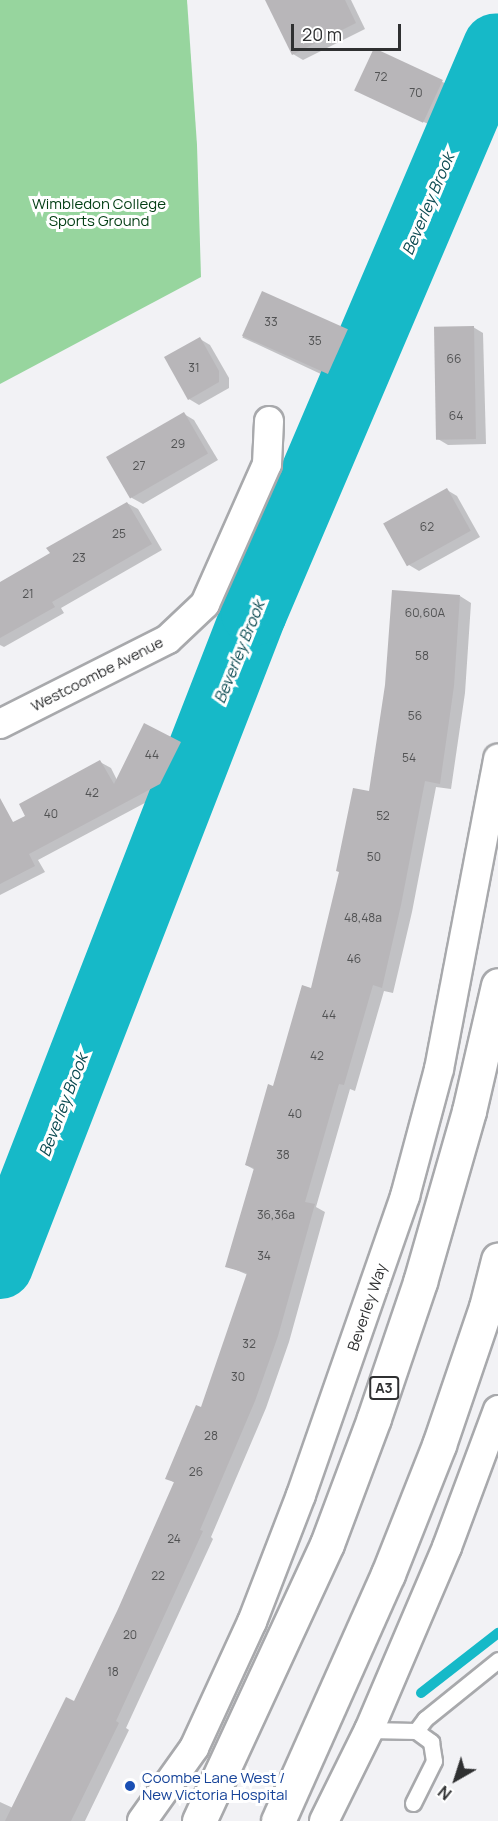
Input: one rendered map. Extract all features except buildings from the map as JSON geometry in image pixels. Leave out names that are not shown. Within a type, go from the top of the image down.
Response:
[{"type":"highway","name":"A3","points":[[199,1821],[327,1544],[374,1418],[420,1282],[462,1134],[498,985]]},
{"type":"highway","points":[[278,1821],[388,1574],[426,1477],[486,1306],[498,1260]]},
{"type":"highway","points":[[191,1821],[222,1774]]},
{"type":"street","name":"Westcoombe Avenue","points":[[0,724],[168,639],[205,604],[267,464],[269,421]]},
{"type":"street","name":"Beverley Way","points":[[142,1821],[194,1748],[252,1622],[301,1495],[405,1196],[439,1069],[498,759]]},
{"type":"street","points":[[324,1821],[369,1730],[447,1547],[498,1410]]},
{"type":"lane","points":[[416,1731],[424,1719],[498,1660]]},
{"type":"lane","points":[[369,1730],[416,1731],[431,1742],[434,1761],[413,1803]]},
{"type":"green space","name":"Wimbledon College Sports Ground","points":[[0,0],[187,0],[197,145],[201,277],[0,384]]},
{"type":"waterway","name":"Beverley Brook","points":[[0,1266],[254,613],[496,46]]},
{"type":"waterway","points":[[421,1693],[498,1633]]},
{"type":"place","name":"Coombe Lane West / New Victoria Hospital","points":[[130,1786]]}]
